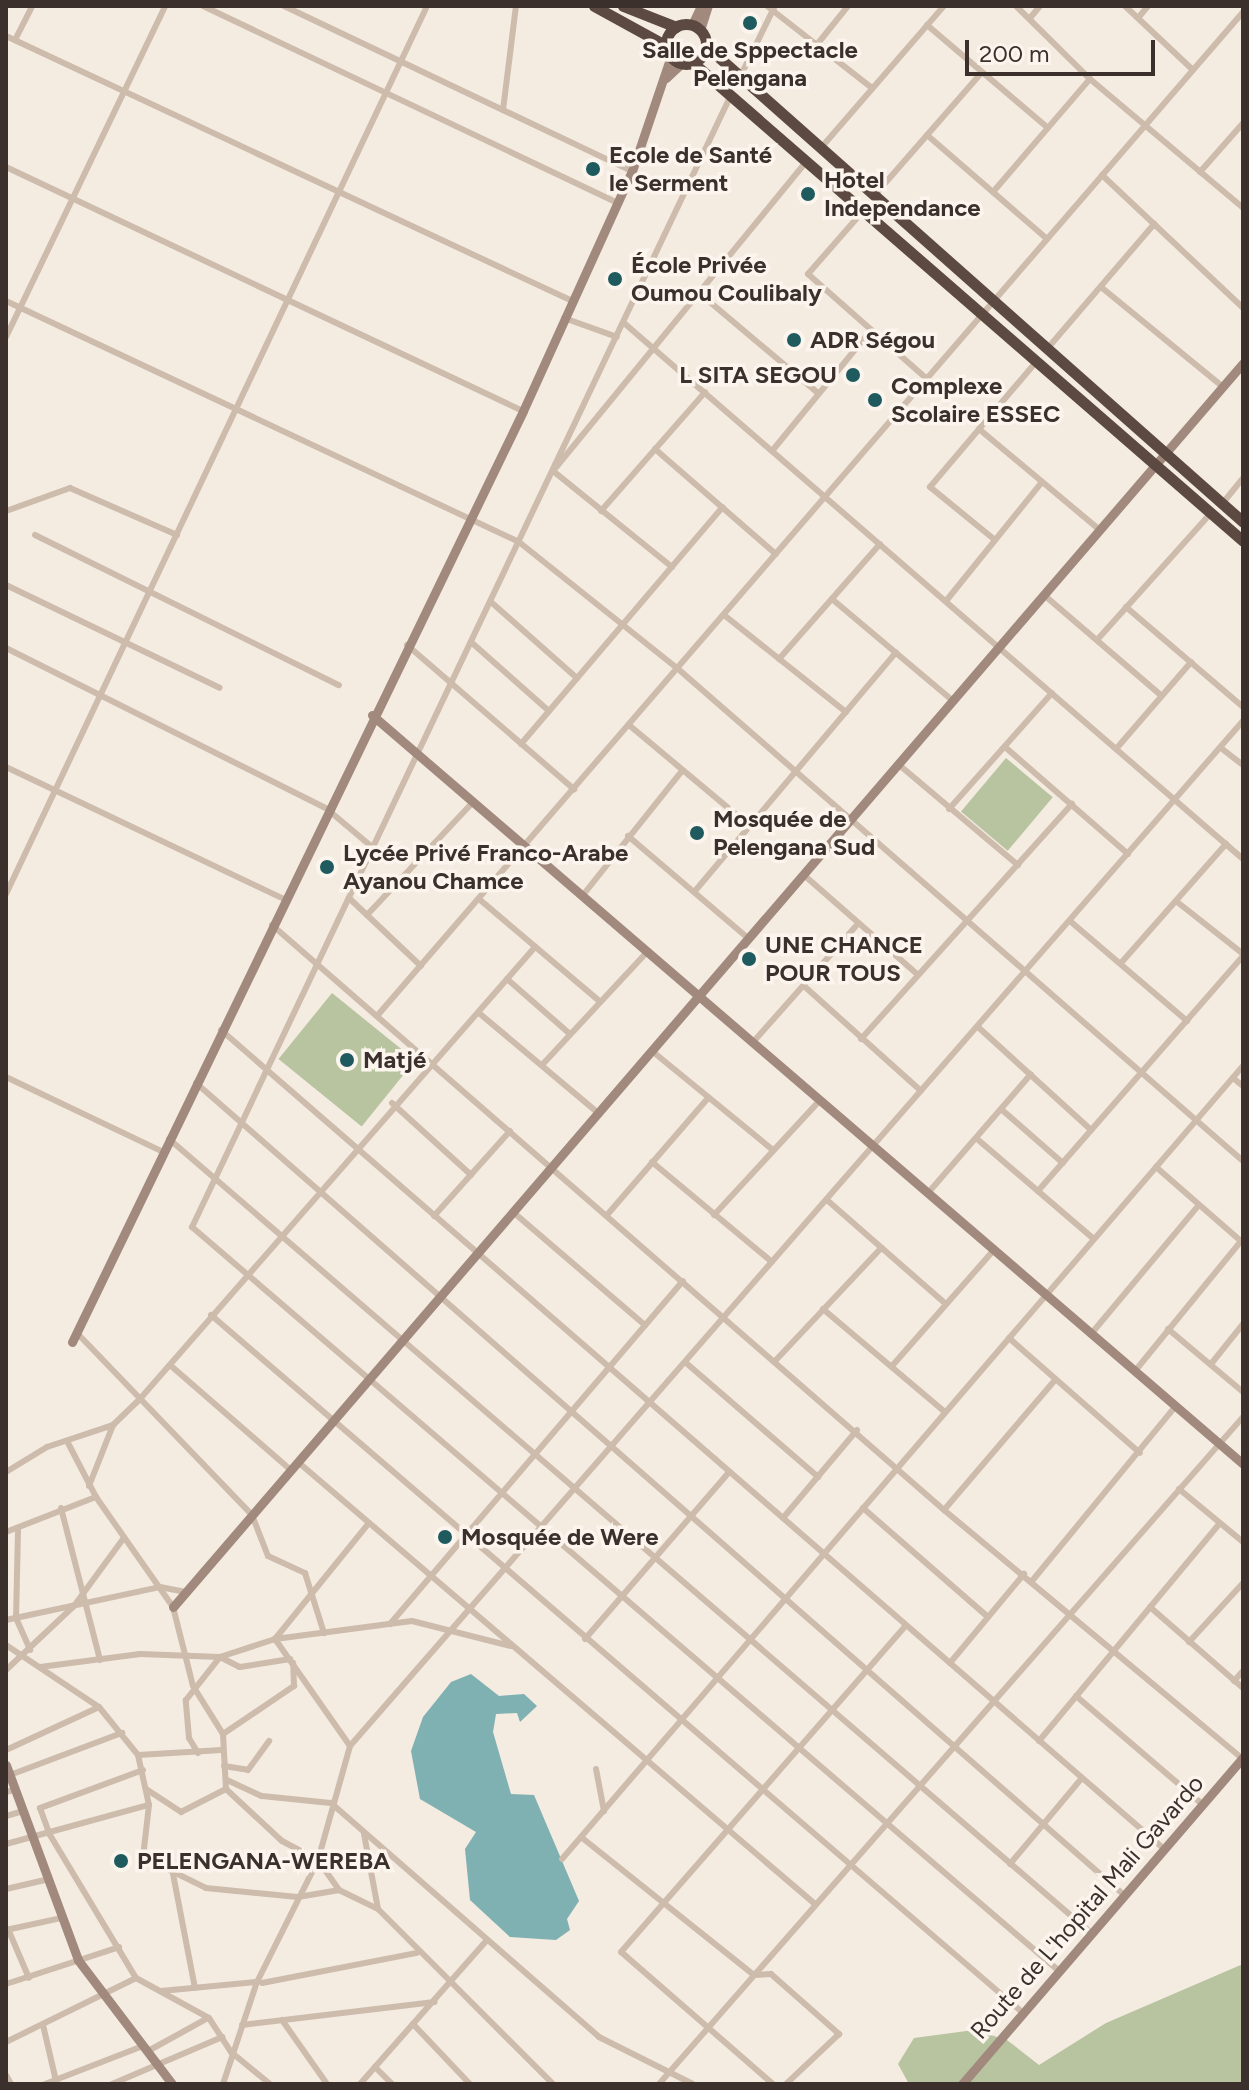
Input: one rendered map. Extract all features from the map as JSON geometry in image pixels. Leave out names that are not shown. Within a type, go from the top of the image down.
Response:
[{"type":"highway","points":[[594,6],[678,56],[736,85],[872,198],[1243,522]]},
{"type":"highway","points":[[623,6],[676,27],[696,27],[706,46],[736,85],[807,160],[1035,363],[1243,541]]},
{"type":"highway","points":[[676,27],[678,56]]},
{"type":"highway","points":[[678,56],[706,46]]},
{"type":"street","points":[[15,40],[32,6]]},
{"type":"street","points":[[6,337],[70,197],[165,6]]},
{"type":"street","points":[[203,6],[617,203]]},
{"type":"street","points":[[284,6],[632,171]]},
{"type":"street","points":[[6,894],[388,95],[427,6]]},
{"type":"street","points":[[503,110],[516,6]]},
{"type":"street","points":[[696,27],[701,6]]},
{"type":"street","points":[[696,27],[708,6]]},
{"type":"street","points":[[819,42],[848,6]]},
{"type":"street","points":[[817,152],[944,6]]},
{"type":"street","points":[[1016,6],[1090,79],[1243,208]]},
{"type":"street","points":[[1030,18],[1040,6]]},
{"type":"street","points":[[1125,6],[1193,70]]},
{"type":"street","points":[[1138,18],[1148,6]]},
{"type":"street","points":[[872,88],[772,7],[192,1227],[542,1526],[715,1681],[797,1746],[1059,1971]]},
{"type":"street","points":[[377,1016],[1243,12]]},
{"type":"street","points":[[927,25],[1047,127]]},
{"type":"street","points":[[6,36],[340,195],[570,300]]},
{"type":"street","points":[[324,1633],[305,1573],[268,1556],[256,1541],[252,1515],[74,1338],[468,513],[523,411],[562,317],[632,171],[666,78],[678,56]]},
{"type":"street","points":[[872,198],[981,73]]},
{"type":"street","points":[[993,192],[1090,79]]},
{"type":"street","points":[[1200,172],[1243,123]]},
{"type":"street","points":[[927,135],[1047,239]]},
{"type":"street","points":[[553,471],[807,160]]},
{"type":"street","points":[[6,167],[288,303],[523,411]]},
{"type":"street","points":[[1102,175],[1243,308]]},
{"type":"street","points":[[865,209],[808,274],[927,379]]},
{"type":"street","points":[[1045,351],[1154,224]]},
{"type":"street","points":[[1101,287],[1223,387]]},
{"type":"street","points":[[698,292],[818,393]]},
{"type":"street","points":[[6,301],[237,410],[468,513],[519,542],[621,627],[677,668],[848,822],[969,924],[1022,976],[1143,1073],[1194,1123],[1243,1161]]},
{"type":"street","points":[[562,317],[617,337]]},
{"type":"street","points":[[624,323],[1243,859]]},
{"type":"street","points":[[772,451],[871,330]]},
{"type":"street","points":[[995,540],[930,487],[1035,363]]},
{"type":"street","points":[[173,1607],[748,938],[805,876],[1243,363]]},
{"type":"street","points":[[601,511],[705,392]]},
{"type":"street","points":[[979,429],[1100,530]]},
{"type":"street","points":[[655,449],[776,554]]},
{"type":"street","points":[[553,471],[672,567]]},
{"type":"street","points":[[1222,504],[1243,478]]},
{"type":"street","points":[[946,601],[1042,482]]},
{"type":"street","points":[[6,511],[70,488],[177,535]]},
{"type":"street","points":[[521,744],[723,507]]},
{"type":"street","points":[[1097,640],[1211,513]]},
{"type":"street","points":[[35,535],[339,685]]},
{"type":"street","points":[[779,659],[880,544]]},
{"type":"street","points":[[6,585],[128,641],[220,688]]},
{"type":"street","points":[[1044,595],[1162,696]]},
{"type":"street","points":[[832,599],[953,701]]},
{"type":"street","points":[[491,602],[577,678]]},
{"type":"street","points":[[1126,607],[1243,707]]},
{"type":"street","points":[[724,615],[846,712]]},
{"type":"street","points":[[471,642],[549,711]]},
{"type":"street","points":[[406,645],[574,789]]},
{"type":"street","points":[[6,648],[102,693],[327,809],[372,847]]},
{"type":"street","points":[[695,891],[896,652]]},
{"type":"street","points":[[1116,749],[1191,662]]},
{"type":"street","points":[[949,809],[1052,693]]},
{"type":"street","points":[[372,715],[755,1040],[1243,1464]]},
{"type":"street","points":[[223,2084],[231,2052],[259,1983],[318,1860],[331,1803],[350,1746],[1243,721]]},
{"type":"street","points":[[629,725],[750,826]]},
{"type":"street","points":[[1005,747],[1128,854]]},
{"type":"street","points":[[1221,748],[1243,765]]},
{"type":"street","points":[[898,764],[1018,865]]},
{"type":"street","points":[[6,767],[284,899]]},
{"type":"street","points":[[583,895],[682,771]]},
{"type":"street","points":[[367,915],[474,801]]},
{"type":"street","points":[[861,1039],[969,924],[1072,804]]},
{"type":"street","points":[[628,836],[748,938]]},
{"type":"street","points":[[1121,963],[1226,844]]},
{"type":"street","points":[[805,876],[856,926],[918,975]]},
{"type":"street","points":[[349,898],[421,966]]},
{"type":"street","points":[[479,899],[598,1000]]},
{"type":"street","points":[[1038,1191],[1243,955],[1176,901]]},
{"type":"street","points":[[1070,921],[1187,1021]]},
{"type":"street","points":[[272,925],[857,1430],[944,1510],[1243,1758]]},
{"type":"street","points":[[755,1040],[856,926]]},
{"type":"street","points":[[89,1486],[113,1425],[170,1365],[392,1103],[479,1013],[535,947]]},
{"type":"street","points":[[542,1065],[598,1000],[648,951]]},
{"type":"street","points":[[507,979],[569,1033]]},
{"type":"street","points":[[804,986],[921,1091]]},
{"type":"street","points":[[479,1013],[598,1113]]},
{"type":"street","points":[[978,1027],[1091,1130]]},
{"type":"street","points":[[221,1030],[1163,1848]]},
{"type":"street","points":[[652,1051],[773,1150]]},
{"type":"street","points":[[562,1859],[1243,1066]]},
{"type":"street","points":[[928,1193],[1031,1074]]},
{"type":"street","points":[[6,1077],[163,1152]]},
{"type":"street","points":[[1233,1078],[1243,1086]]},
{"type":"street","points":[[196,1083],[784,1601],[1123,1894]]},
{"type":"street","points":[[607,1215],[708,1098]]},
{"type":"street","points":[[714,1215],[820,1099]]},
{"type":"street","points":[[392,1103],[471,1175]]},
{"type":"street","points":[[1001,1109],[1063,1163]]},
{"type":"street","points":[[434,1216],[510,1131]]},
{"type":"street","points":[[976,1138],[1094,1239]]},
{"type":"street","points":[[169,1139],[216,1176],[1091,1933]]},
{"type":"street","points":[[652,1162],[772,1262]]},
{"type":"street","points":[[1135,1371],[1242,1242],[1156,1167]]},
{"type":"street","points":[[827,1200],[946,1304]]},
{"type":"street","points":[[1091,1334],[1199,1205]]},
{"type":"street","points":[[513,1212],[645,1325]]},
{"type":"street","points":[[776,1360],[881,1248]]},
{"type":"street","points":[[892,1366],[994,1250]]},
{"type":"street","points":[[390,1624],[683,1281]]},
{"type":"street","points":[[823,1309],[945,1412]]},
{"type":"street","points":[[211,1315],[505,1568],[679,1723],[1023,2013]]},
{"type":"street","points":[[1211,1364],[1243,1324]]},
{"type":"street","points":[[1168,1329],[1243,1392]]},
{"type":"street","points":[[1009,1338],[1140,1453]]},
{"type":"street","points":[[685,1362],[818,1477]]},
{"type":"street","points":[[170,1365],[369,1523],[815,1904]]},
{"type":"street","points":[[944,1510],[1055,1380]]},
{"type":"street","points":[[1032,1581],[1175,1407]]},
{"type":"street","points":[[659,2084],[1067,1612],[1243,1417]]},
{"type":"street","points":[[6,1472],[67,1441],[113,1425]]},
{"type":"street","points":[[783,1518],[857,1430]]},
{"type":"street","points":[[67,1441],[96,1497],[173,1607],[193,1686],[223,1734],[226,1789]]},
{"type":"street","points":[[585,1639],[729,1472]]},
{"type":"street","points":[[1179,1489],[1243,1542]]},
{"type":"street","points":[[6,1532],[18,1531],[61,1508],[96,1497]]},
{"type":"street","points":[[61,1508],[100,1660]]},
{"type":"street","points":[[863,1508],[988,1617]]},
{"type":"street","points":[[275,1639],[369,1523]]},
{"type":"street","points":[[1039,1741],[1220,1523]]},
{"type":"street","points":[[18,1531],[9,1563],[16,1618],[27,1652],[40,1667],[99,1707],[138,1755],[149,1805],[143,1857],[206,1888],[298,1897],[339,1890]]},
{"type":"street","points":[[6,1670],[74,1606],[123,1539]]},
{"type":"street","points":[[950,1663],[1024,1574]]},
{"type":"street","points":[[1189,1642],[1243,1583]]},
{"type":"street","points":[[6,1620],[160,1587],[186,1592]]},
{"type":"street","points":[[1150,1607],[1243,1688]]},
{"type":"street","points":[[40,1667],[186,1655],[220,1657],[275,1639],[412,1621],[515,1647]]},
{"type":"street","points":[[773,2084],[710,2026],[621,1952],[864,1668],[905,1626]]},
{"type":"street","points":[[275,1639],[350,1746]]},
{"type":"street","points":[[7,1644],[27,1652]]},
{"type":"street","points":[[220,1657],[240,1667],[291,1661]]},
{"type":"street","points":[[198,1753],[186,1719],[193,1686],[220,1657]]},
{"type":"street","points":[[223,1734],[294,1686],[291,1661]]},
{"type":"street","points":[[1234,1681],[1243,1671]]},
{"type":"street","points":[[1076,1696],[1201,1803]]},
{"type":"street","points":[[6,1750],[99,1707]]},
{"type":"street","points":[[122,1733],[8,1770],[10,1791],[78,1960],[102,2000],[162,2066],[172,2084]]},
{"type":"street","points":[[224,1766],[248,1770],[269,1741]]},
{"type":"street","points":[[138,1755],[222,1750]]},
{"type":"street","name":"Route de L'hopital Mali Gavardo","points":[[962,2084],[1201,1803],[1243,1758]]},
{"type":"street","points":[[596,1769],[604,1811]]},
{"type":"street","points":[[143,1770],[40,1808],[50,1835],[136,1978],[209,2018],[231,2052],[270,2084]]},
{"type":"street","points":[[1010,1864],[1082,1778]]},
{"type":"street","points":[[227,1780],[262,1796],[331,1803],[599,2037],[672,2069],[693,2084]]},
{"type":"street","points":[[146,1789],[181,1812],[226,1789]]},
{"type":"street","points":[[226,1789],[282,1841],[318,1860],[339,1890],[378,1909],[417,1953],[553,2084]]},
{"type":"street","points":[[6,1844],[50,1835],[149,1805]]},
{"type":"street","points":[[6,1816],[20,1812]]},
{"type":"street","points":[[363,1832],[378,1909]]},
{"type":"street","points":[[581,1837],[754,1975],[771,1974],[839,2034],[786,2084]]},
{"type":"street","points":[[173,1873],[195,1988]]},
{"type":"street","points":[[6,1889],[45,1880]]},
{"type":"street","points":[[29,1978],[7,1930],[61,1918]]},
{"type":"street","points":[[360,2084],[486,1941]]},
{"type":"street","points":[[6,1984],[119,1947]]},
{"type":"street","points":[[160,1991],[259,1983],[417,1953]]},
{"type":"street","points":[[6,2042],[102,2000],[136,1978]]},
{"type":"street","points":[[242,2025],[435,2002]]},
{"type":"street","points":[[45,2084],[146,2048],[209,2018]]},
{"type":"street","points":[[282,2020],[327,2084]]},
{"type":"street","points":[[413,2024],[470,2084]]},
{"type":"street","points":[[43,2025],[56,2082]]},
{"type":"street","points":[[112,2084],[162,2066],[222,2037]]},
{"type":"street","points":[[375,2067],[392,2084]]},
{"type":"street","points":[[6,2075],[11,2084]]},
{"type":"green space","points":[[1006,758],[1053,797],[1008,851],[961,812]]},
{"type":"green space","name":"Matjé","points":[[332,993],[415,1060],[362,1126],[279,1059]]},
{"type":"green space","points":[[1243,1964],[1243,2084],[909,2084],[898,2064],[914,2038],[974,2030],[1007,2040],[1039,2065],[1106,2023]]},
{"type":"water","points":[[471,1674],[499,1696],[524,1694],[537,1706],[520,1722],[517,1713],[496,1714],[493,1732],[511,1794],[534,1795],[579,1901],[567,1919],[570,1930],[556,1940],[510,1937],[470,1900],[465,1849],[476,1832],[420,1799],[411,1751],[423,1717],[451,1682]]},
{"type":"place","name":"Salle de Sppectacle Pelengana","points":[[750,23]]},
{"type":"place","name":"Ecole de Santé le Serment","points":[[593,169]]},
{"type":"place","name":"Hotel Independance","points":[[808,194]]},
{"type":"place","name":"École Privée Oumou Coulibaly","points":[[615,279]]},
{"type":"place","name":"ADR Ségou","points":[[794,340]]},
{"type":"place","name":"L SITA SEGOU","points":[[853,375]]},
{"type":"place","name":"Complexe Scolaire ESSEC","points":[[875,400]]},
{"type":"place","name":"Mosquée de Pelengana Sud","points":[[697,833]]},
{"type":"place","name":"Lycée Privé Franco-Arabe Ayanou Chamce","points":[[327,867]]},
{"type":"place","name":"UNE CHANCE POUR TOUS","points":[[749,959]]},
{"type":"place","name":"Matjé","points":[[347,1060]]},
{"type":"place","name":"Mosquée de Were","points":[[445,1537]]},
{"type":"place","name":"PELENGANA-WEREBA","points":[[121,1861]]}]
